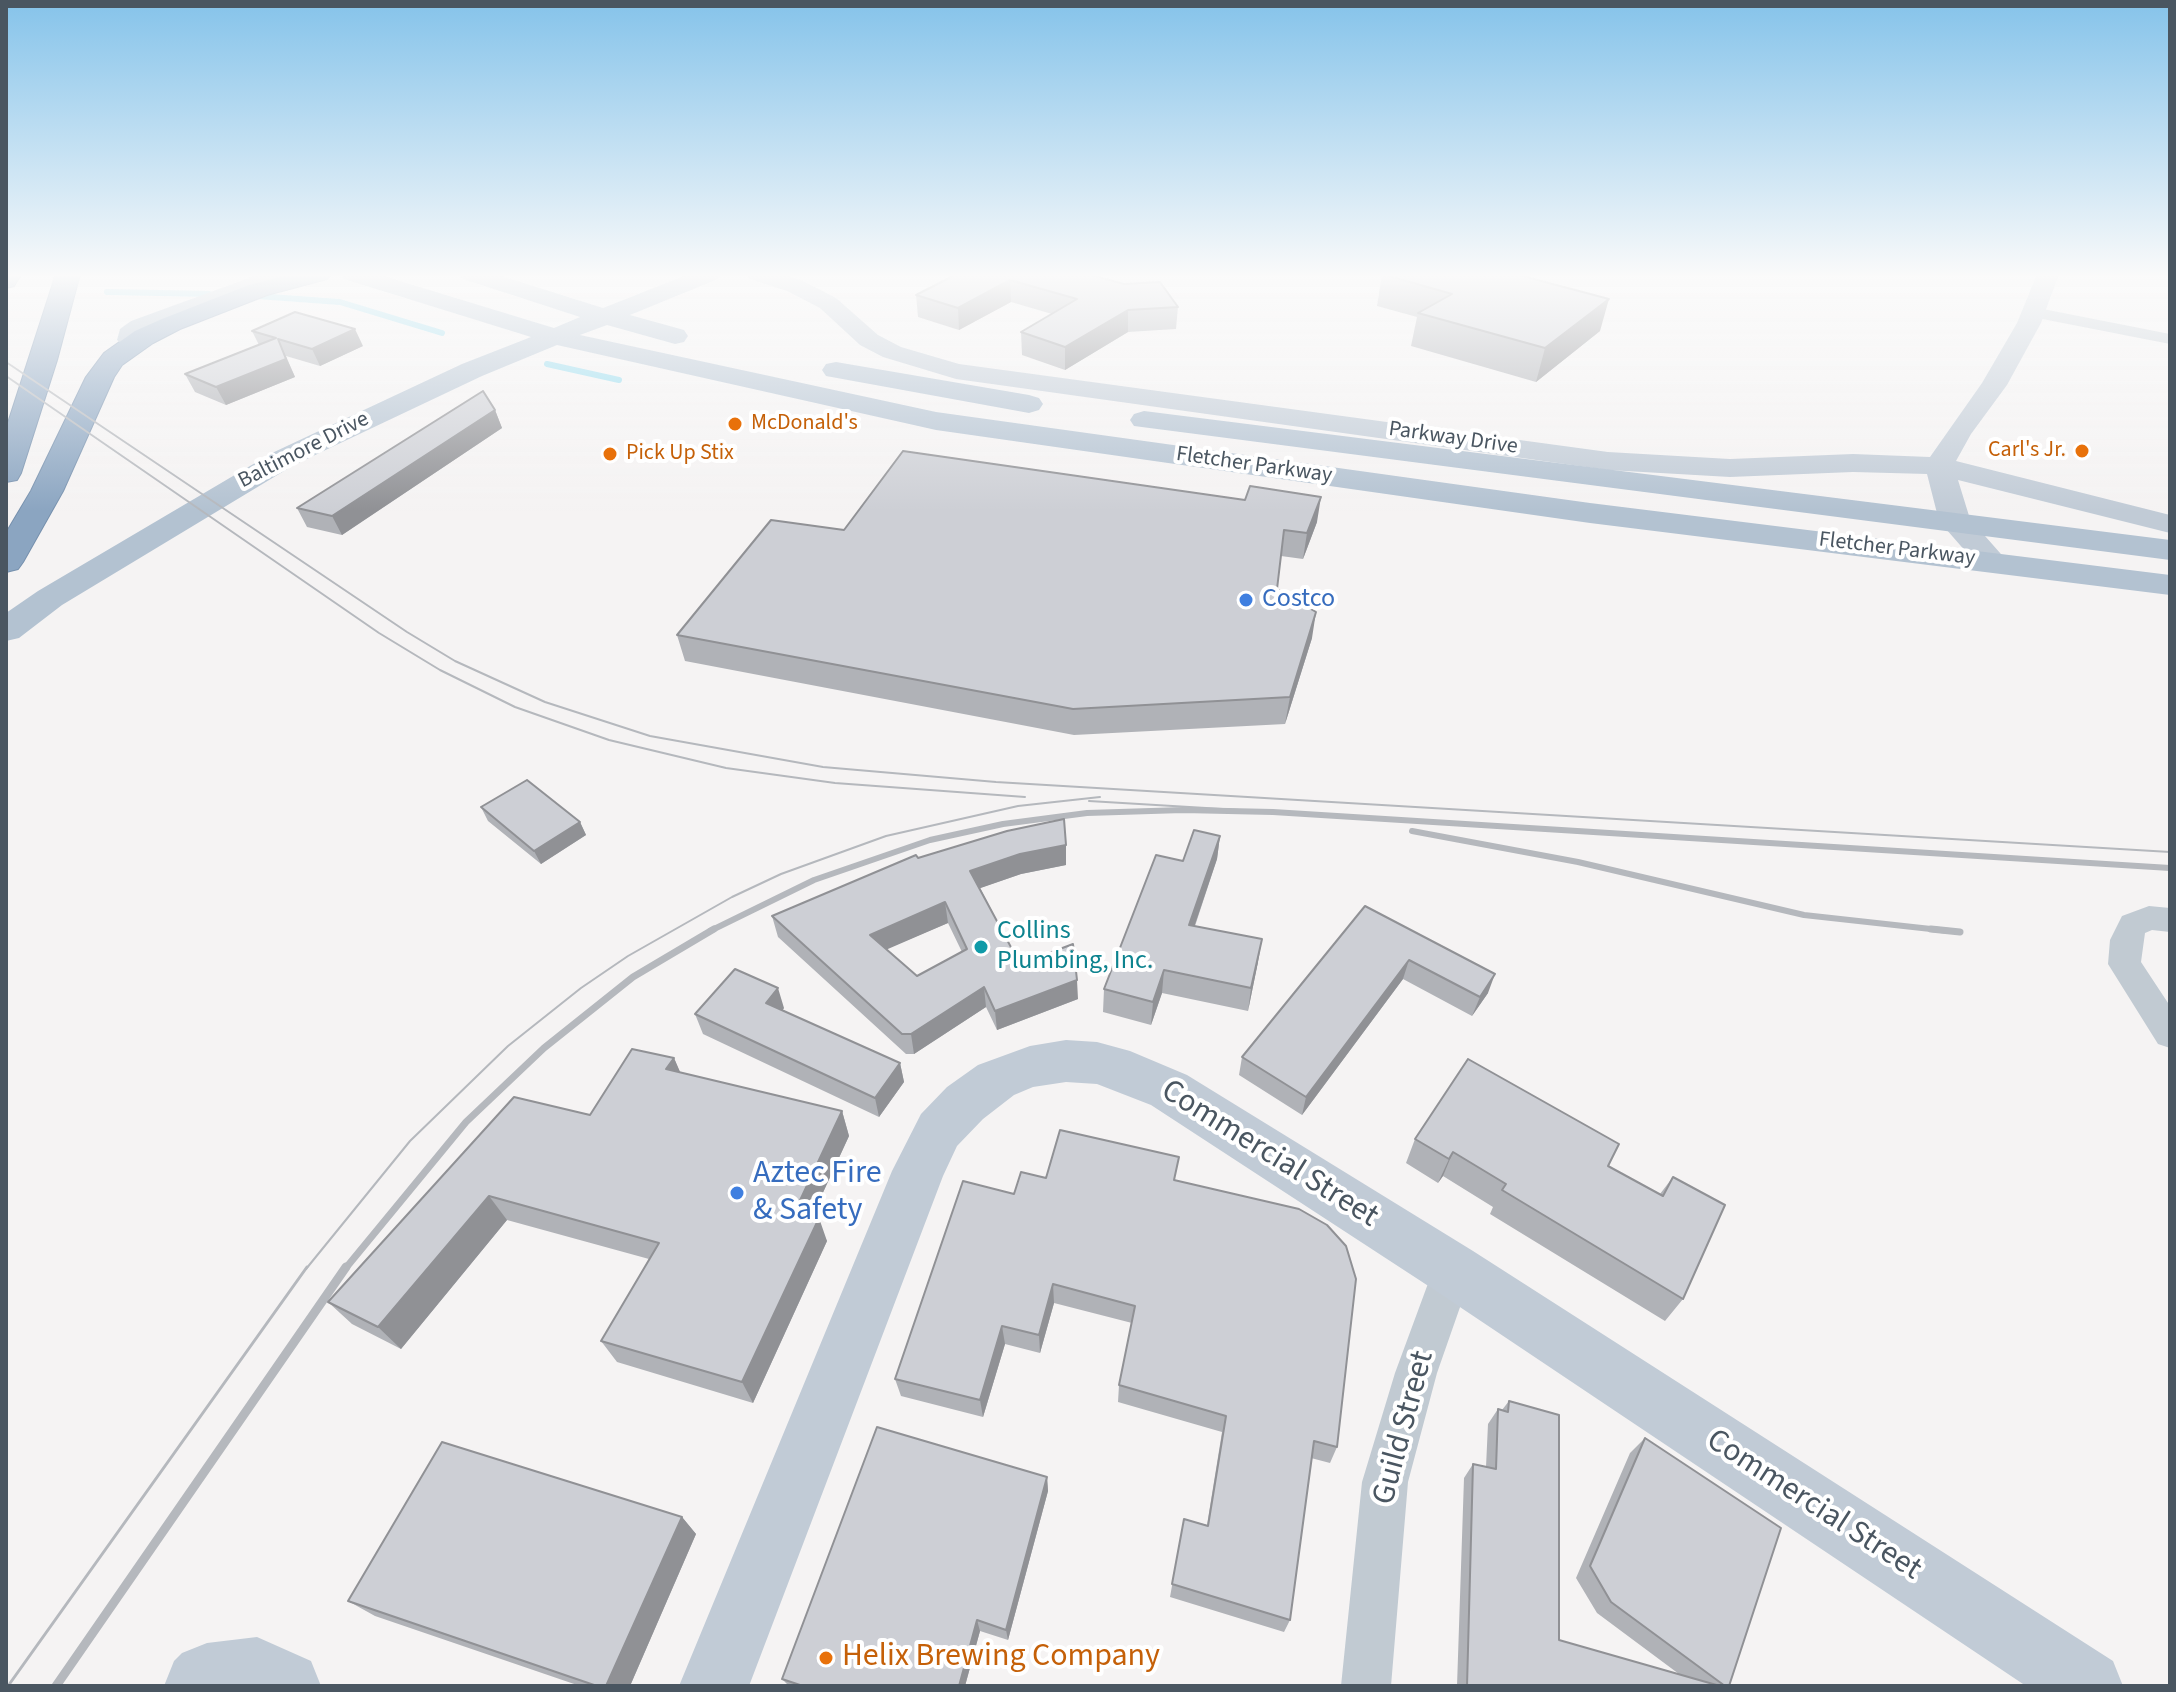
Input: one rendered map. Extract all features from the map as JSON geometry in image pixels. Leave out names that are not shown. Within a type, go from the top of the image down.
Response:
[{"type":"highway","points":[[6,473],[46,353]]},
{"type":"highway","points":[[6,562],[47,491],[105,368],[123,353]]},
{"type":"main road","name":"Baltimore Drive","points":[[6,594],[161,501],[333,412],[483,353]]},
{"type":"main road","name":"Baltimore Drive","points":[[6,630],[50,598],[283,459],[497,353]]},
{"type":"main road","name":"Fletcher Parkway","points":[[626,353],[936,421],[1590,513],[2170,585]]},
{"type":"main road","name":"Fletcher Parkway","points":[[754,353],[1045,407],[2170,550]]},
{"type":"main road","points":[[161,501],[196,510]]},
{"type":"street","name":"Parkway Drive","points":[[895,353],[956,371],[1608,461],[1730,468],[1853,463],[1939,466],[2170,524]]},
{"type":"street","points":[[1992,562],[1955,521],[1939,466],[1958,433],[1994,385],[2011,353]]},
{"type":"street","points":[[1945,556],[1955,521]]},
{"type":"street","points":[[2170,920],[2149,918],[2133,925],[2126,940],[2124,964],[2170,1034]]},
{"type":"street","name":"Commercial Street","points":[[714,1686],[918,1171],[939,1130],[965,1103],[996,1080],[1030,1067],[1066,1061],[1097,1063],[1130,1072],[1169,1090],[1453,1270],[2088,1686]]},
{"type":"street","name":"Guild Street","points":[[1366,1686],[1385,1482],[1416,1373],[1453,1270]]},
{"type":"street","points":[[203,1682],[257,1672],[286,1686]]},
{"type":"building","points":[[238,353],[284,353],[286,359],[216,387],[185,374]]},
{"type":"building","points":[[483,391],[495,410],[332,516],[297,508]]},
{"type":"building","points":[[903,451],[1245,500],[1250,486],[1321,497],[1307,533],[1284,530],[1277,589],[1316,612],[1290,697],[1073,709],[677,635],[771,520],[844,530]]},
{"type":"building","points":[[527,780],[580,822],[534,851],[481,807]]},
{"type":"building","points":[[1064,819],[1066,845],[1020,854],[970,871],[1020,964],[1073,944],[1077,980],[995,1011],[984,987],[911,1034],[902,1034],[772,916],[916,855],[918,858],[1007,831]],"holes":[[[945,902],[967,949],[917,976],[870,935]]]},
{"type":"building","points":[[1194,830],[1220,836],[1189,925],[1262,939],[1251,988],[1164,970],[1153,1002],[1104,989],[1156,855],[1183,861]]},
{"type":"building","points":[[1365,906],[1495,974],[1480,997],[1409,960],[1306,1097],[1242,1057]]},
{"type":"building","points":[[735,969],[778,988],[766,1003],[900,1063],[875,1098],[695,1014]]},
{"type":"building","points":[[632,1049],[674,1058],[666,1069],[842,1111],[795,1211],[819,1218],[742,1382],[601,1341],[659,1243],[489,1196],[378,1327],[328,1302],[514,1097],[590,1115]]},
{"type":"building","points":[[1468,1059],[1619,1144],[1608,1166],[1663,1196],[1673,1177],[1725,1205],[1683,1299],[1502,1190],[1506,1184],[1453,1152],[1449,1159],[1415,1139]]},
{"type":"building","points":[[1060,1130],[1179,1157],[1174,1180],[1299,1209],[1327,1225],[1346,1246],[1356,1279],[1337,1447],[1314,1441],[1290,1620],[1172,1584],[1184,1519],[1208,1526],[1226,1416],[1119,1385],[1135,1306],[1053,1284],[1039,1335],[1002,1326],[980,1400],[895,1379],[963,1181],[1014,1194],[1021,1172],[1046,1178]]},
{"type":"building","points":[[1509,1401],[1559,1415],[1559,1640],[1720,1686],[1467,1686],[1473,1464],[1496,1469],[1498,1409],[1508,1412]]},
{"type":"building","points":[[877,1427],[1047,1477],[1006,1630],[977,1620],[959,1686],[803,1686],[782,1679]]},
{"type":"building","points":[[1645,1438],[1781,1528],[1729,1686],[1611,1602],[1590,1566]]},
{"type":"building","points":[[442,1442],[682,1517],[606,1686],[597,1686],[348,1601]]},
{"type":"waterway","points":[[547,364],[619,380]]},
{"type":"tram line","points":[[6,362],[407,632],[455,661],[545,702],[650,736],[823,767],[996,782],[2170,852]]},
{"type":"tram line","points":[[6,376],[379,633],[440,670],[515,707],[609,740],[726,768],[835,783],[1025,797]]},
{"type":"tram line","points":[[306,1269],[410,1141],[508,1046],[581,988],[628,956],[732,897],[781,874],[886,836],[1018,806],[1100,797]]},
{"type":"tram line","points":[[1089,801],[1273,812]]},
{"type":"tram line","points":[[8,1686],[307,1267]]},
{"type":"railway","points":[[714,929],[814,880],[930,840],[1003,824],[1087,813],[1183,810],[1273,812],[2170,868]]},
{"type":"railway","points":[[1412,831],[1578,862],[1804,915],[1949,931]]},
{"type":"railway","points":[[345,1269],[466,1122],[544,1048],[633,977],[714,929]]},
{"type":"railway","points":[[710,931],[714,929]]},
{"type":"railway","points":[[1931,929],[1960,932]]},
{"type":"railway","points":[[56,1686],[346,1267]]},
{"type":"place","name":"McDonald's","points":[[735,424]]},
{"type":"place","name":"Carl's Jr.","points":[[2082,451]]},
{"type":"place","name":"Pick Up Stix","points":[[610,454]]},
{"type":"place","name":"Costco","points":[[1246,600]]},
{"type":"place","name":"Collins Plumbing, Inc.","points":[[981,947]]},
{"type":"place","name":"Aztec Fire & Safety","points":[[737,1193]]},
{"type":"place","name":"Helix Brewing Company","points":[[826,1658]]}]
